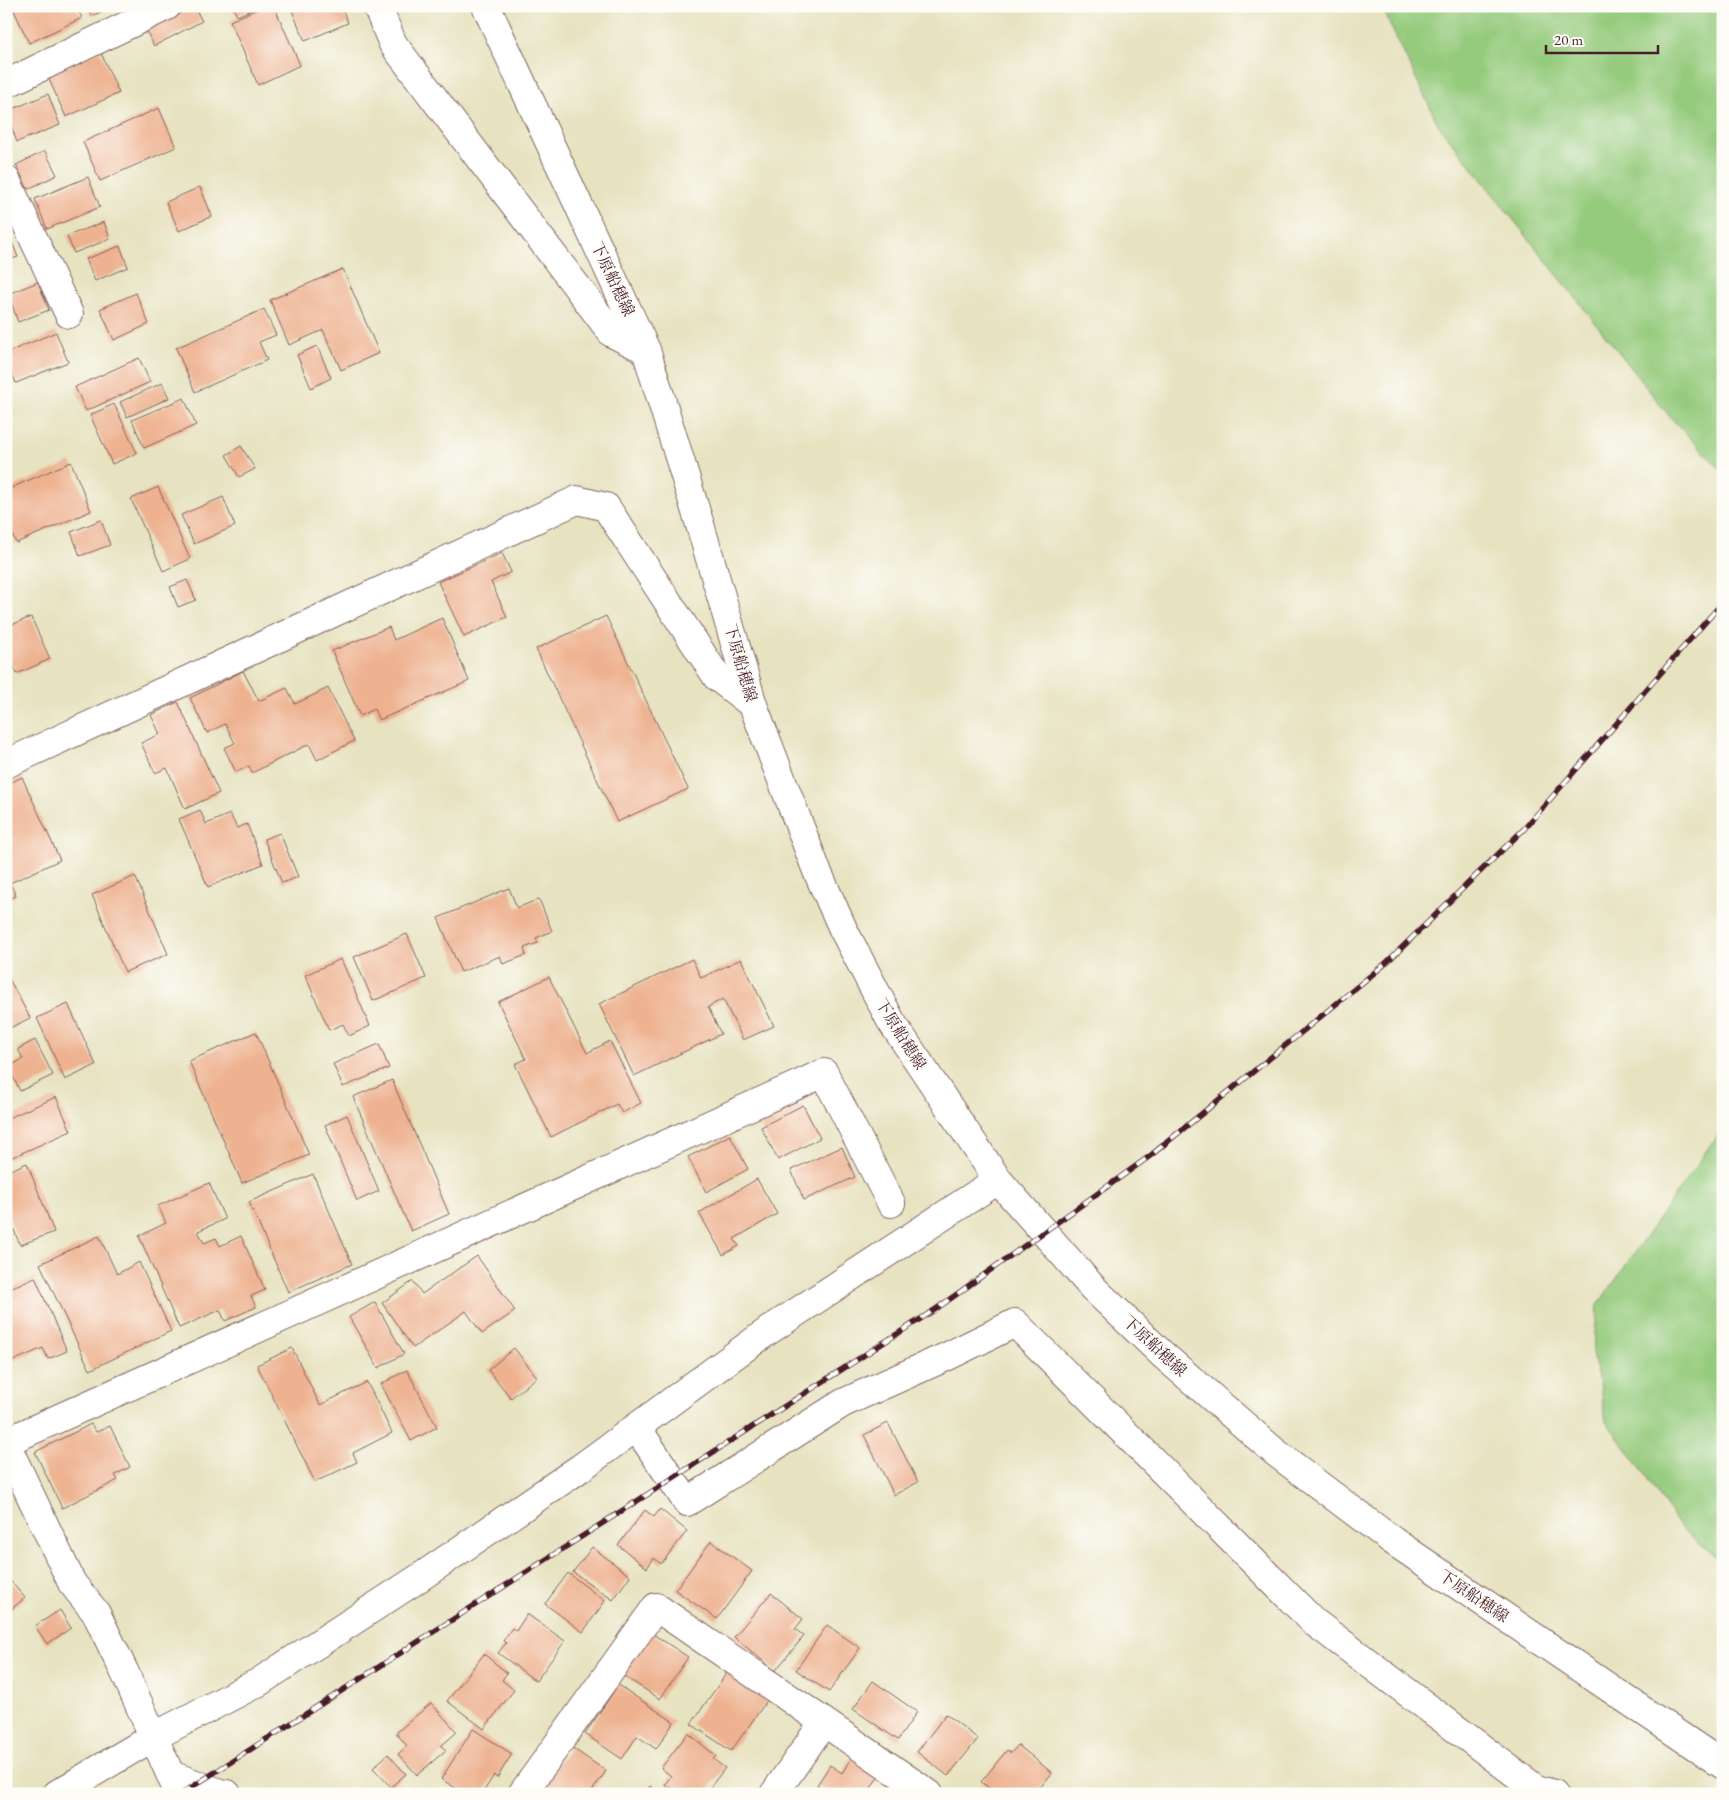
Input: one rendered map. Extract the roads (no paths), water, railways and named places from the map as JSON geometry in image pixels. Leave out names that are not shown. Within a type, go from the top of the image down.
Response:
[{"type":"street","points":[[6,84],[167,6]]},
{"type":"street","points":[[377,6],[393,44],[612,333],[646,350]]},
{"type":"street","name":"下原船穂線","points":[[486,6],[646,350],[701,528],[752,705],[817,871],[842,929],[891,1021],[998,1180],[1093,1288],[1163,1355],[1275,1452],[1393,1541],[1723,1765]]},
{"type":"street","points":[[6,180],[69,314]]},
{"type":"street","points":[[6,764],[577,500],[606,507],[717,677],[752,705]]},
{"type":"street","points":[[227,1794],[175,1785],[155,1736],[96,1613],[72,1583],[6,1443],[824,1073],[891,1203]]},
{"type":"street","points":[[57,1794],[155,1736],[259,1682],[419,1578],[579,1469],[768,1331],[998,1180]]},
{"type":"street","points":[[636,1428],[687,1502],[843,1402],[948,1356],[1015,1323],[1314,1622],[1536,1789],[1553,1794]]},
{"type":"street","points":[[522,1794],[656,1607],[929,1794]]},
{"type":"street","points":[[774,1794],[824,1722]]},
{"type":"railway","points":[[181,1794],[936,1309],[1150,1156],[1385,964],[1524,829],[1723,602]]}]
